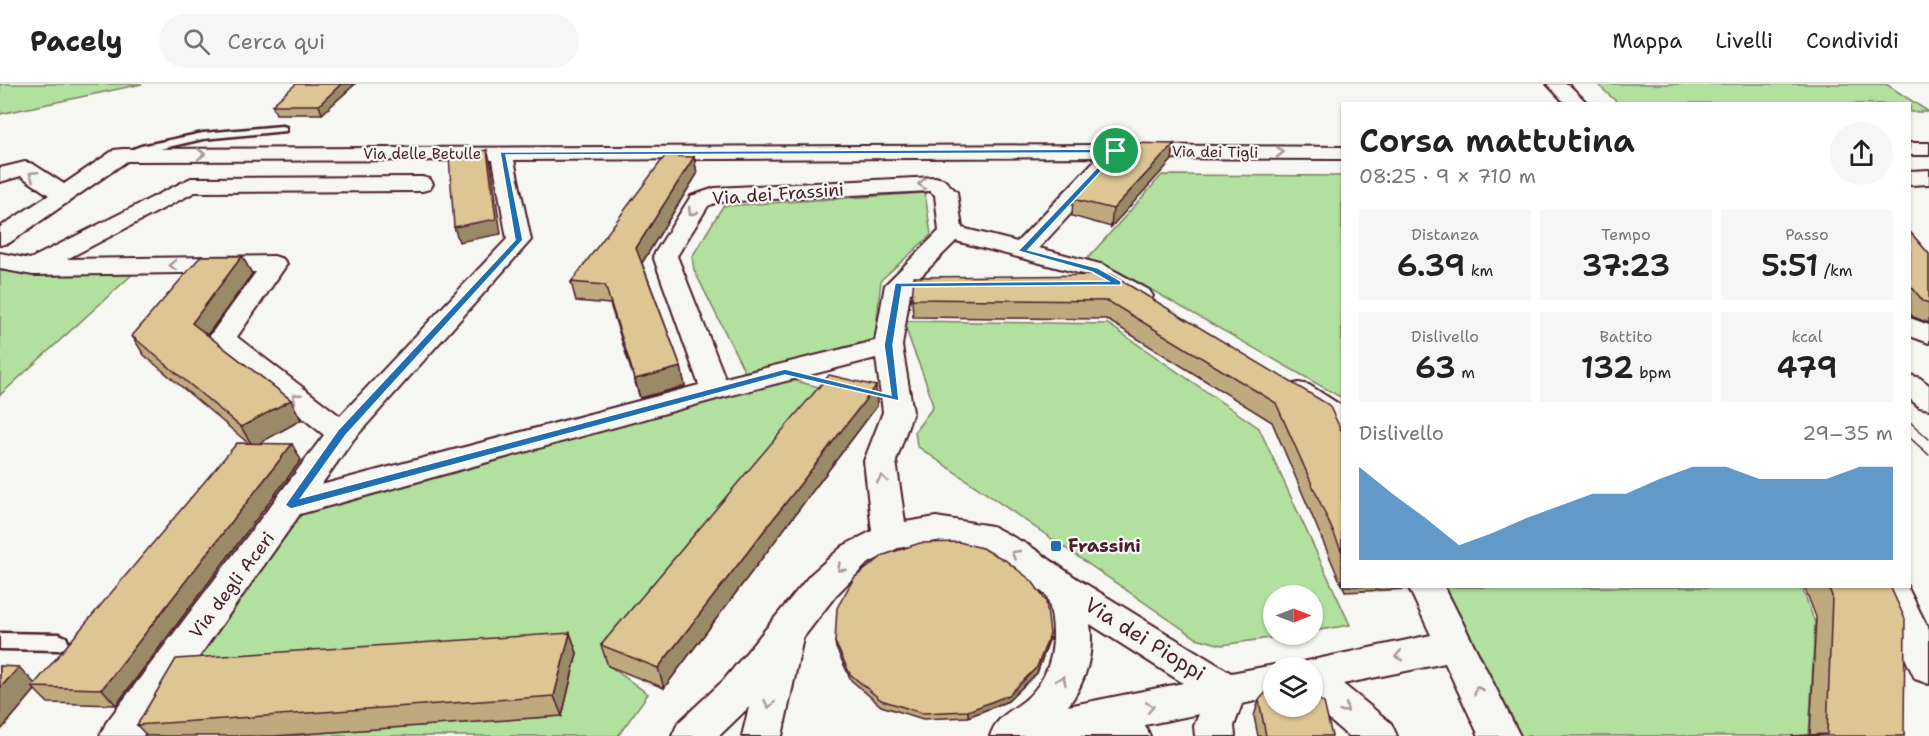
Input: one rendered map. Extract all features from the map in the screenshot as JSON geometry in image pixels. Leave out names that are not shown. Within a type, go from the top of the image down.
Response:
[{"type":"street","points":[[1557,84],[1576,102]]},
{"type":"street","points":[[1911,149],[1929,149]]},
{"type":"street","points":[[1022,251],[1116,151]]},
{"type":"street","name":"Via delle Betulle","points":[[122,155],[1116,151]]},
{"type":"street","name":"Via dei Tigli","points":[[1116,151],[1341,153]]},
{"type":"street","name":"Via degli Aceri","points":[[120,736],[342,433],[519,240],[502,153]]},
{"type":"street","points":[[0,238],[122,155]]},
{"type":"street","points":[[0,175],[25,169],[63,194]]},
{"type":"street","points":[[1911,178],[1929,177]]},
{"type":"street","name":"Via delle Betulle","points":[[33,267],[191,186],[422,184]]},
{"type":"street","name":"Via dei Frassini","points":[[715,390],[665,256],[699,201],[715,195],[935,184],[946,192],[951,232]]},
{"type":"street","points":[[692,736],[737,693],[823,585],[855,555],[890,537],[880,461],[898,412],[888,345],[898,285],[951,232],[1095,270],[1159,308]]},
{"type":"street","points":[[0,261],[33,267],[274,264],[223,337],[229,345],[342,433]]},
{"type":"street","points":[[1049,284],[1118,283]]},
{"type":"street","points":[[898,285],[944,285]]},
{"type":"street","points":[[1911,326],[1929,335]]},
{"type":"street","points":[[291,505],[888,345]]},
{"type":"street","points":[[1911,370],[1929,385]]},
{"type":"street","points":[[785,372],[896,399]]},
{"type":"street","points":[[1281,382],[1341,418]]},
{"type":"street","points":[[1911,385],[1929,400]]},
{"type":"street","points":[[322,461],[362,486]]},
{"type":"street","name":"Via dei Pioppi","points":[[890,537],[936,529],[980,535],[1018,555],[1063,588],[1227,691]]},
{"type":"street","name":"Via dei Pioppi","points":[[1009,736],[1046,706],[1063,682],[1075,642],[1070,606],[1063,588]]},
{"type":"street","points":[[1427,588],[1500,736]]},
{"type":"street","points":[[1890,588],[1929,668]]},
{"type":"street","points":[[762,736],[787,631]]},
{"type":"street","points":[[1323,672],[1456,645]]},
{"type":"street","points":[[1009,736],[1263,683]]},
{"type":"street","points":[[1323,690],[1377,736]]},
{"type":"street","points":[[1215,736],[1214,726],[1227,691]]},
{"type":"street","points":[[1094,718],[1130,736]]},
{"type":"lane","points":[[122,155],[198,135],[282,129]]},
{"type":"lane","points":[[0,641],[58,642]]},
{"type":"green space","points":[[0,84],[142,84],[0,114]]},
{"type":"green space","points":[[1597,84],[1886,84],[1929,112],[1911,112],[1911,102],[1617,102]]},
{"type":"green space","points":[[1162,175],[1341,176],[1341,397],[1120,272],[1087,259]]},
{"type":"green space","points":[[925,193],[931,235],[881,280],[875,339],[746,374],[694,270],[692,257],[723,206]]},
{"type":"green space","points":[[0,271],[136,271],[0,395]]},
{"type":"green space","points":[[904,321],[1108,324],[1259,428],[1350,625],[1323,629],[1323,585],[1263,585],[1263,639],[1222,645],[1196,638],[917,446],[915,431],[933,407]]},
{"type":"green space","points":[[788,379],[834,391],[608,665],[648,694],[618,736],[275,736],[562,716],[577,653],[159,736],[139,736],[302,509]]},
{"type":"green space","points":[[1442,588],[1802,588],[1815,623],[1809,736],[1518,736]]},
{"type":"building","points":[[296,84],[341,84],[319,105],[272,105]]},
{"type":"building","points":[[1128,143],[1174,144],[1113,209],[1073,199]]},
{"type":"building","points":[[487,150],[496,219],[454,227],[449,156]]},
{"type":"building","points":[[665,156],[694,157],[636,248],[681,367],[635,379],[605,285],[571,282]]},
{"type":"building","points":[[1911,233],[1929,254],[1929,303],[1923,301],[1911,286]]},
{"type":"building","points":[[201,256],[242,256],[192,323],[291,400],[241,427],[132,336]]},
{"type":"building","points":[[1112,275],[1329,405],[1341,430],[1341,550],[1276,403],[1108,301],[912,299],[914,277]]},
{"type":"building","points":[[829,375],[876,386],[658,668],[601,645]]},
{"type":"building","points":[[237,443],[292,444],[102,689],[32,687]]},
{"type":"building","points":[[959,542],[982,548],[1005,560],[1032,581],[1046,601],[1050,634],[1037,667],[1009,695],[968,711],[922,713],[881,700],[850,674],[835,642],[837,608],[854,578],[884,555],[920,543]]},
{"type":"building","points":[[1829,588],[1891,588],[1905,619],[1904,736],[1791,736],[1827,734],[1832,596]]},
{"type":"building","points":[[570,633],[554,696],[137,725],[176,659]]},
{"type":"building","points":[[0,666],[19,667],[0,688]]},
{"type":"building","points":[[1263,696],[1263,717],[1323,717],[1323,702],[1332,736],[1266,736],[1259,700]]},
{"type":"tram line","points":[[1911,423],[1929,439]]},
{"type":"tram line","points":[[1911,439],[1929,455]]},
{"type":"place","name":"Frassini","points":[[1056,546]]},
{"type":"route","points":[[1116,151],[1022,251],[1095,270],[1118,283],[898,285],[888,345],[896,399],[785,372],[291,505],[342,433],[361,415],[519,240],[502,153],[1116,151]]}]
